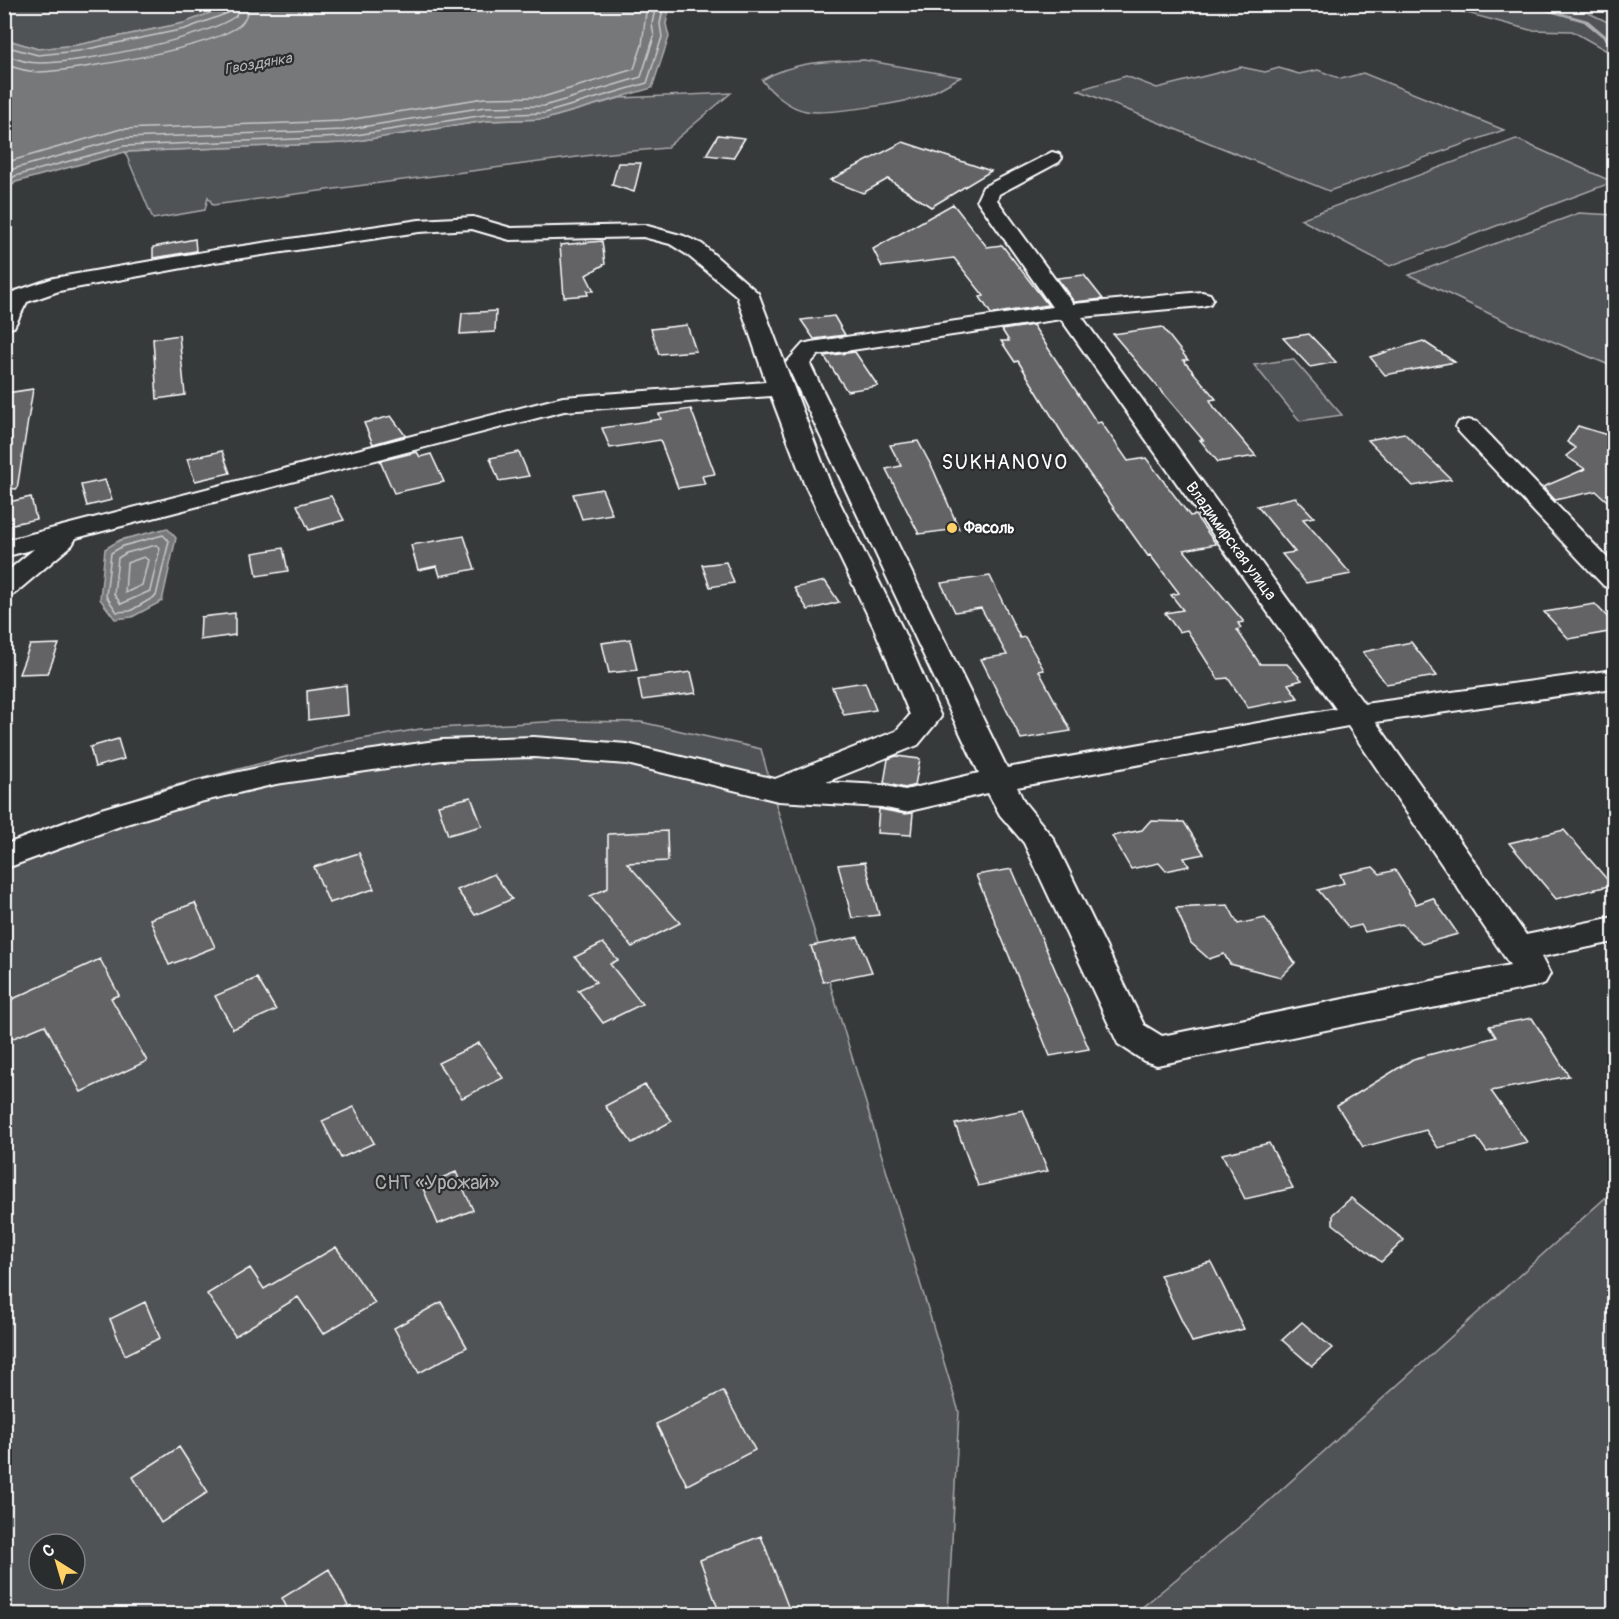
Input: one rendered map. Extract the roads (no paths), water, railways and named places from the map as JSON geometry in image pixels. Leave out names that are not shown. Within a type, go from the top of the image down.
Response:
[{"type":"street","name":"Владимирская улица","points":[[997,780],[1011,807],[1037,838],[1131,1034],[1157,1052],[1533,974],[1356,715],[1065,312],[987,200],[990,191],[1052,158]]},
{"type":"street","points":[[6,322],[18,298],[54,285],[215,256],[419,226],[473,223],[510,234],[644,231],[677,240],[693,249],[747,292],[780,388],[817,483],[888,628],[926,717],[908,738],[778,790]]},
{"type":"street","points":[[997,780],[798,363],[811,349],[1065,312],[1202,299]]},
{"type":"street","points":[[4,549],[563,404],[780,388]]},
{"type":"street","points":[[1468,428],[1614,580]]},
{"type":"street","points":[[4,588],[70,533]]},
{"type":"street","points":[[4,858],[112,817],[198,792],[276,774],[442,750],[534,747],[627,754],[778,790],[881,796],[905,801],[997,780],[1356,715],[1614,679]]},
{"type":"street","points":[[1518,949],[1614,930]]},
{"type":"water","points":[[233,4],[670,4],[666,24],[669,37],[652,88],[546,119],[486,121],[344,143],[125,152],[16,182],[5,192],[5,39],[38,49],[77,45],[184,23]]},
{"type":"water","points":[[167,528],[176,538],[162,601],[132,617],[115,619],[100,599],[105,549],[120,540]]},
{"type":"waterway","name":"Гвоздянка","points":[[1524,4],[1586,21],[1614,44]]},
{"type":"place","name":"Фасоль","points":[[952,528]]},
{"type":"district","name":"SUKHANOVO","points":[[1005,462]]},
{"type":"park label","name":"СНТ «Урожай»","points":[[437,1182]]}]
